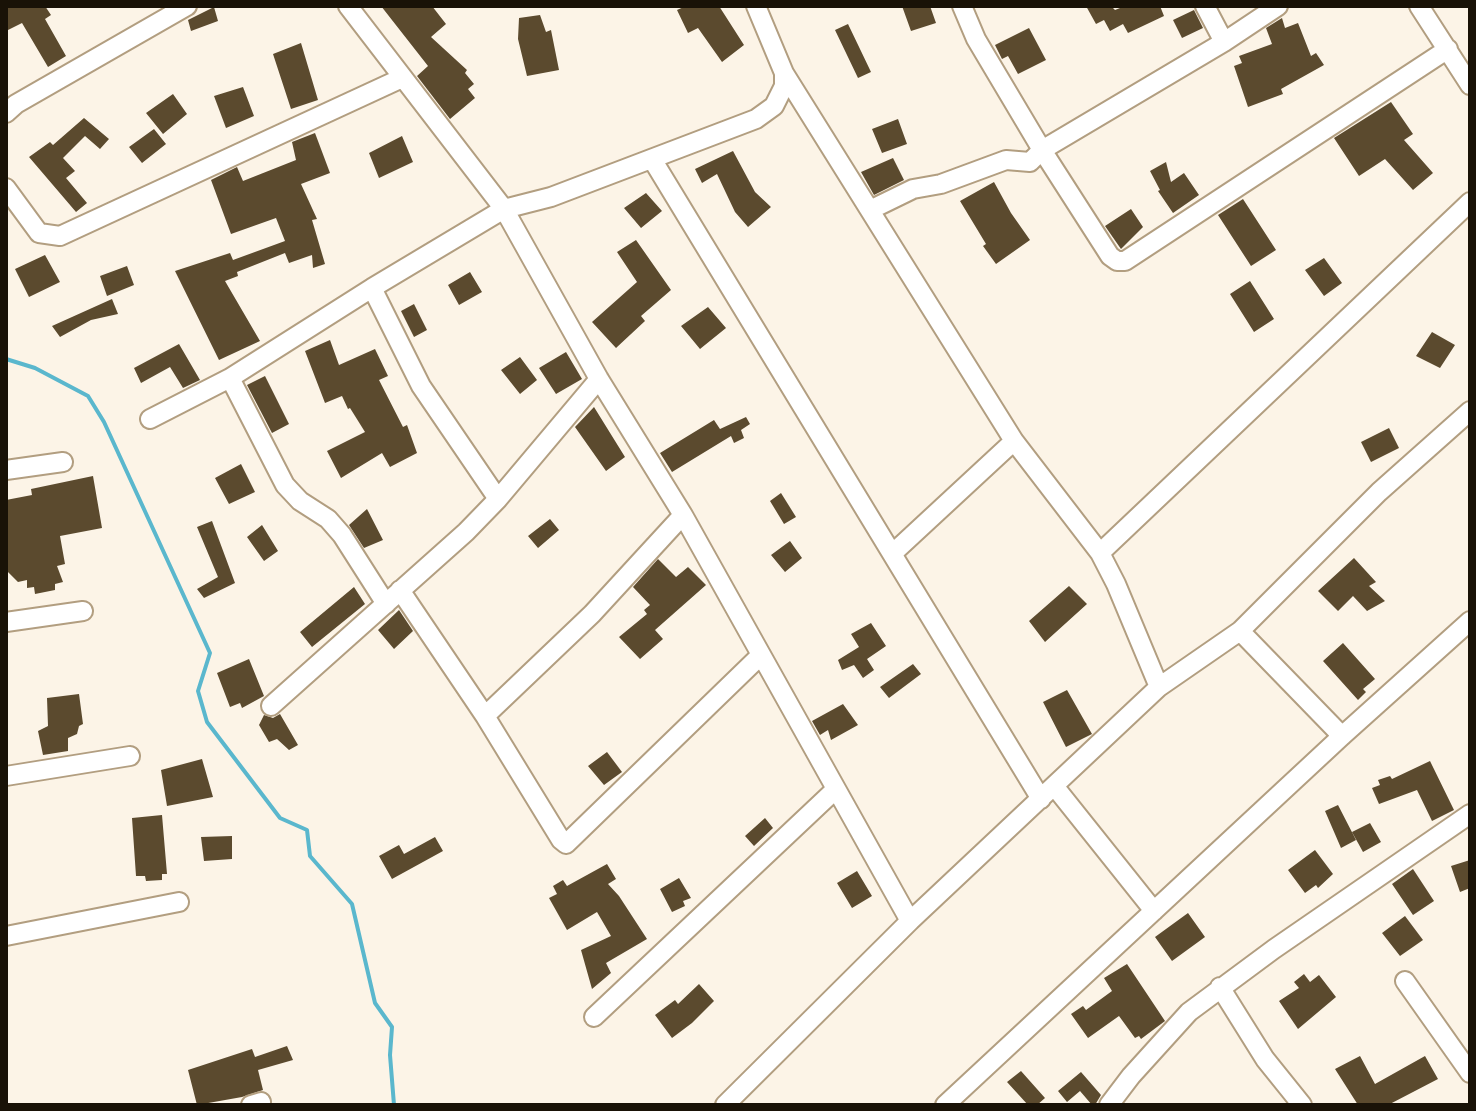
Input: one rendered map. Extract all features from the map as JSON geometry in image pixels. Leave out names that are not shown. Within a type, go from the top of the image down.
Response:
[{"type":"street","points":[[6,113],[16,104],[187,6]]},
{"type":"street","points":[[348,6],[504,209],[599,379],[683,515],[910,921]]},
{"type":"street","points":[[756,6],[784,73],[1014,441],[1100,553],[1159,687]]},
{"type":"street","points":[[962,6],[976,39],[1042,150],[1110,256],[1117,261],[1125,261],[1448,49]]},
{"type":"street","points":[[1205,6],[1224,42]]},
{"type":"street","points":[[870,210],[913,189],[941,184],[1002,162],[1030,162],[1042,150],[1224,42],[1278,6]]},
{"type":"street","points":[[1419,6],[1470,85]]},
{"type":"street","points":[[150,419],[230,378],[504,209],[551,197],[756,119],[774,106],[784,86],[784,73]]},
{"type":"street","points":[[6,188],[39,233],[60,236],[402,78]]},
{"type":"street","points":[[652,159],[892,554],[1048,793],[1154,911]]},
{"type":"street","points":[[1100,553],[1470,202]]},
{"type":"street","points":[[372,288],[421,386],[498,499]]},
{"type":"street","points":[[230,378],[285,485],[300,501],[328,519],[342,535],[386,604]]},
{"type":"street","points":[[271,706],[466,532],[498,499],[599,379]]},
{"type":"street","points":[[730,1104],[910,921],[1159,687],[1240,631],[1379,492],[1470,411]]},
{"type":"street","points":[[892,554],[1014,441]]},
{"type":"street","points":[[6,470],[63,462]]},
{"type":"street","points":[[485,716],[592,614],[683,515]]},
{"type":"street","points":[[400,590],[566,844],[761,655]]},
{"type":"street","points":[[6,622],[83,611]]},
{"type":"street","points":[[945,1105],[1470,621]]},
{"type":"street","points":[[1240,631],[1342,736]]},
{"type":"street","points":[[6,776],[130,756]]},
{"type":"street","points":[[594,1017],[836,789]]},
{"type":"street","points":[[1110,1105],[1131,1076],[1189,1012],[1220,987],[1470,814]]},
{"type":"street","points":[[6,936],[179,902]]},
{"type":"street","points":[[1405,981],[1470,1073]]},
{"type":"street","points":[[1220,987],[1265,1059],[1302,1105]]},
{"type":"building","points":[[6,6],[45,6],[51,15],[45,19],[66,56],[48,67],[22,23],[6,31]]},
{"type":"building","points":[[381,6],[432,6],[446,24],[431,37],[467,70],[465,73],[474,84],[468,89],[475,98],[450,119],[417,76],[428,66]]},
{"type":"building","points":[[686,6],[719,6],[744,45],[722,62],[698,28],[688,33],[677,10]]},
{"type":"building","points":[[902,6],[930,6],[936,23],[911,31]]},
{"type":"building","points":[[1086,6],[1111,6],[1115,10],[1125,6],[1160,6],[1164,16],[1128,33],[1123,24],[1110,31],[1104,20],[1096,24]]},
{"type":"building","points":[[214,7],[218,21],[191,31],[188,20]]},
{"type":"building","points":[[1194,10],[1203,28],[1182,38],[1173,20]]},
{"type":"building","points":[[540,15],[546,32],[551,30],[559,70],[527,76],[518,39],[519,18]]},
{"type":"building","points":[[1282,18],[1285,28],[1298,23],[1311,56],[1316,53],[1324,65],[1281,89],[1283,94],[1248,107],[1234,66],[1242,63],[1239,56],[1272,44],[1266,28]]},
{"type":"building","points":[[848,24],[871,72],[858,78],[835,30]]},
{"type":"building","points":[[1029,28],[1046,60],[1018,74],[1008,56],[1002,59],[995,45]]},
{"type":"building","points":[[301,43],[318,100],[291,109],[273,54]]},
{"type":"building","points":[[243,87],[254,116],[226,128],[214,96]]},
{"type":"building","points":[[173,94],[187,114],[163,134],[146,113]]},
{"type":"building","points":[[1391,102],[1413,134],[1404,140],[1433,173],[1413,190],[1385,159],[1359,176],[1334,138]]},
{"type":"building","points":[[84,118],[109,139],[100,149],[85,136],[63,158],[75,171],[66,178],[87,203],[76,212],[29,157],[50,142],[53,145]]},
{"type":"building","points":[[898,119],[907,144],[882,153],[872,129]]},
{"type":"building","points":[[154,129],[166,144],[142,163],[129,147]]},
{"type":"building","points":[[315,133],[330,173],[301,184],[317,219],[312,220],[325,264],[313,268],[312,255],[289,263],[285,253],[237,272],[238,276],[225,281],[260,341],[219,360],[175,271],[230,253],[233,260],[285,241],[276,218],[231,234],[211,180],[237,167],[243,181],[296,160],[292,142]]},
{"type":"building","points":[[402,136],[413,162],[379,178],[369,153]]},
{"type":"building","points":[[733,151],[755,192],[771,207],[748,227],[735,212],[717,174],[702,183],[695,169]]},
{"type":"building","points":[[893,158],[904,180],[874,195],[861,172]]},
{"type":"building","points":[[1166,162],[1171,182],[1184,173],[1199,195],[1173,213],[1158,191],[1150,171]]},
{"type":"building","points":[[994,182],[1030,240],[996,264],[960,201]]},
{"type":"building","points":[[646,193],[662,211],[641,228],[624,208]]},
{"type":"building","points":[[1243,199],[1276,250],[1251,266],[1218,215]]},
{"type":"building","points":[[1131,209],[1143,227],[1121,249],[1105,226]]},
{"type":"building","points":[[636,240],[671,290],[641,316],[645,321],[616,348],[592,322],[637,282],[617,252]]},
{"type":"building","points":[[45,255],[60,282],[29,297],[15,269]]},
{"type":"building","points":[[1324,258],[1342,283],[1324,296],[1305,270]]},
{"type":"building","points":[[127,266],[134,285],[107,296],[100,276]]},
{"type":"building","points":[[470,272],[482,292],[459,305],[448,285]]},
{"type":"building","points":[[1250,281],[1274,319],[1254,332],[1230,294]]},
{"type":"building","points":[[112,299],[118,314],[91,320],[60,337],[52,326]]},
{"type":"building","points":[[414,304],[427,330],[414,337],[401,311]]},
{"type":"building","points":[[708,307],[726,328],[700,349],[681,326]]},
{"type":"building","points":[[1432,332],[1455,345],[1440,368],[1416,356]]},
{"type":"building","points":[[330,340],[339,365],[375,349],[388,376],[379,380],[403,427],[407,425],[417,453],[390,467],[382,453],[341,478],[327,451],[365,432],[342,396],[325,403],[305,351]]},
{"type":"building","points":[[179,344],[200,380],[183,388],[170,367],[141,383],[134,368]]},
{"type":"building","points":[[566,352],[582,379],[556,394],[539,368]]},
{"type":"building","points":[[520,357],[537,380],[520,394],[501,370]]},
{"type":"building","points":[[265,376],[289,424],[272,433],[247,385]]},
{"type":"building","points":[[594,407],[625,457],[606,471],[575,427]]},
{"type":"building","points":[[746,417],[750,424],[741,430],[744,438],[734,443],[731,436],[672,472],[660,453],[714,420],[720,429]]},
{"type":"building","points":[[1389,428],[1399,448],[1371,462],[1361,442]]},
{"type":"building","points":[[241,464],[255,492],[229,504],[215,478]]},
{"type":"building","points":[[93,476],[102,528],[60,536],[65,564],[57,566],[63,582],[55,584],[55,590],[35,594],[34,587],[27,588],[27,580],[18,582],[6,570],[6,500],[32,495],[31,489]]},
{"type":"building","points":[[781,493],[796,517],[784,524],[770,501]]},
{"type":"building","points":[[367,509],[383,540],[364,548],[349,525]]},
{"type":"building","points":[[550,519],[559,530],[538,548],[528,536]]},
{"type":"building","points":[[212,521],[235,583],[204,598],[197,589],[218,577],[197,527]]},
{"type":"building","points":[[262,525],[278,551],[264,561],[247,537]]},
{"type":"building","points":[[790,541],[802,558],[785,572],[771,555]]},
{"type":"building","points":[[1354,558],[1376,582],[1369,586],[1385,601],[1367,611],[1353,596],[1338,611],[1318,591]]},
{"type":"building","points":[[658,559],[676,577],[688,567],[706,585],[655,630],[663,639],[640,659],[619,637],[647,614],[644,610],[650,605],[633,587]]},
{"type":"building","points":[[1069,586],[1087,604],[1045,642],[1029,621]]},
{"type":"building","points":[[354,587],[365,604],[312,647],[300,632]]},
{"type":"building","points":[[399,610],[413,631],[394,649],[378,630]]},
{"type":"building","points":[[871,623],[886,646],[867,659],[874,670],[863,678],[854,665],[842,670],[838,660],[859,647],[851,634]]},
{"type":"building","points":[[1343,643],[1375,679],[1363,689],[1366,692],[1358,700],[1323,661]]},
{"type":"building","points":[[249,659],[264,696],[242,708],[240,703],[230,707],[217,673]]},
{"type":"building","points":[[913,664],[921,674],[889,698],[880,687]]},
{"type":"building","points":[[1067,690],[1092,734],[1066,747],[1043,702]]},
{"type":"building","points":[[79,694],[83,724],[79,726],[77,734],[68,738],[68,751],[43,755],[38,731],[48,726],[47,698]]},
{"type":"building","points":[[843,704],[858,725],[831,740],[828,730],[820,735],[812,721]]},
{"type":"building","points":[[280,714],[298,745],[289,750],[277,739],[269,742],[259,725],[264,715],[273,718]]},
{"type":"building","points":[[607,752],[622,772],[604,785],[588,766]]},
{"type":"building","points":[[202,759],[213,797],[167,806],[161,770]]},
{"type":"building","points":[[1430,761],[1454,810],[1432,821],[1417,790],[1379,804],[1372,788],[1380,785],[1378,780],[1390,776],[1392,779]]},
{"type":"building","points":[[1338,805],[1356,840],[1341,848],[1325,811]]},
{"type":"building","points":[[162,815],[167,874],[162,874],[162,880],[146,881],[145,876],[136,876],[132,818]]},
{"type":"building","points":[[765,818],[773,828],[754,846],[745,836]]},
{"type":"building","points":[[1370,823],[1381,842],[1363,852],[1352,832]]},
{"type":"building","points":[[232,836],[232,859],[204,861],[201,837]]},
{"type":"building","points":[[435,837],[443,851],[392,879],[379,856],[399,845],[404,854]]},
{"type":"building","points":[[1315,850],[1333,874],[1318,888],[1316,885],[1305,893],[1288,870]]},
{"type":"building","points":[[1470,860],[1470,888],[1460,892],[1451,866]]},
{"type":"building","points":[[607,864],[616,879],[608,884],[647,939],[606,963],[611,973],[592,989],[581,950],[611,936],[597,912],[567,930],[549,898],[557,894],[553,886],[563,880],[567,886]]},
{"type":"building","points":[[1413,869],[1434,901],[1413,915],[1392,884]]},
{"type":"building","points":[[857,871],[872,896],[852,908],[837,883]]},
{"type":"building","points":[[679,878],[691,898],[683,901],[685,906],[672,912],[660,889]]},
{"type":"building","points":[[1188,913],[1205,937],[1172,961],[1155,937]]},
{"type":"building","points":[[1405,916],[1423,940],[1400,956],[1382,933]]},
{"type":"building","points":[[1127,964],[1165,1021],[1141,1039],[1139,1036],[1135,1038],[1119,1016],[1088,1038],[1071,1014],[1083,1006],[1086,1010],[1112,991],[1104,978]]},
{"type":"building","points":[[1304,974],[1310,982],[1319,975],[1336,997],[1298,1029],[1279,1001],[1299,988],[1294,982]]},
{"type":"building","points":[[699,984],[714,1001],[672,1038],[655,1015],[675,1000],[678,1004]]},
{"type":"building","points":[[287,1046],[293,1060],[258,1070],[263,1090],[197,1105],[188,1070],[252,1049],[255,1057]]},
{"type":"building","points":[[1360,1056],[1375,1084],[1425,1056],[1438,1079],[1388,1105],[1358,1105],[1335,1069]]},
{"type":"building","points":[[1021,1071],[1045,1098],[1037,1105],[1028,1105],[1007,1082]]},
{"type":"building","points":[[1081,1072],[1101,1095],[1095,1105],[1080,1091],[1067,1102],[1058,1091]]},
{"type":"waterway","points":[[6,359],[35,368],[88,396],[104,422],[210,653],[198,691],[207,722],[280,818],[307,830],[310,856],[352,904],[375,1003],[392,1027],[390,1055],[394,1105]]}]
